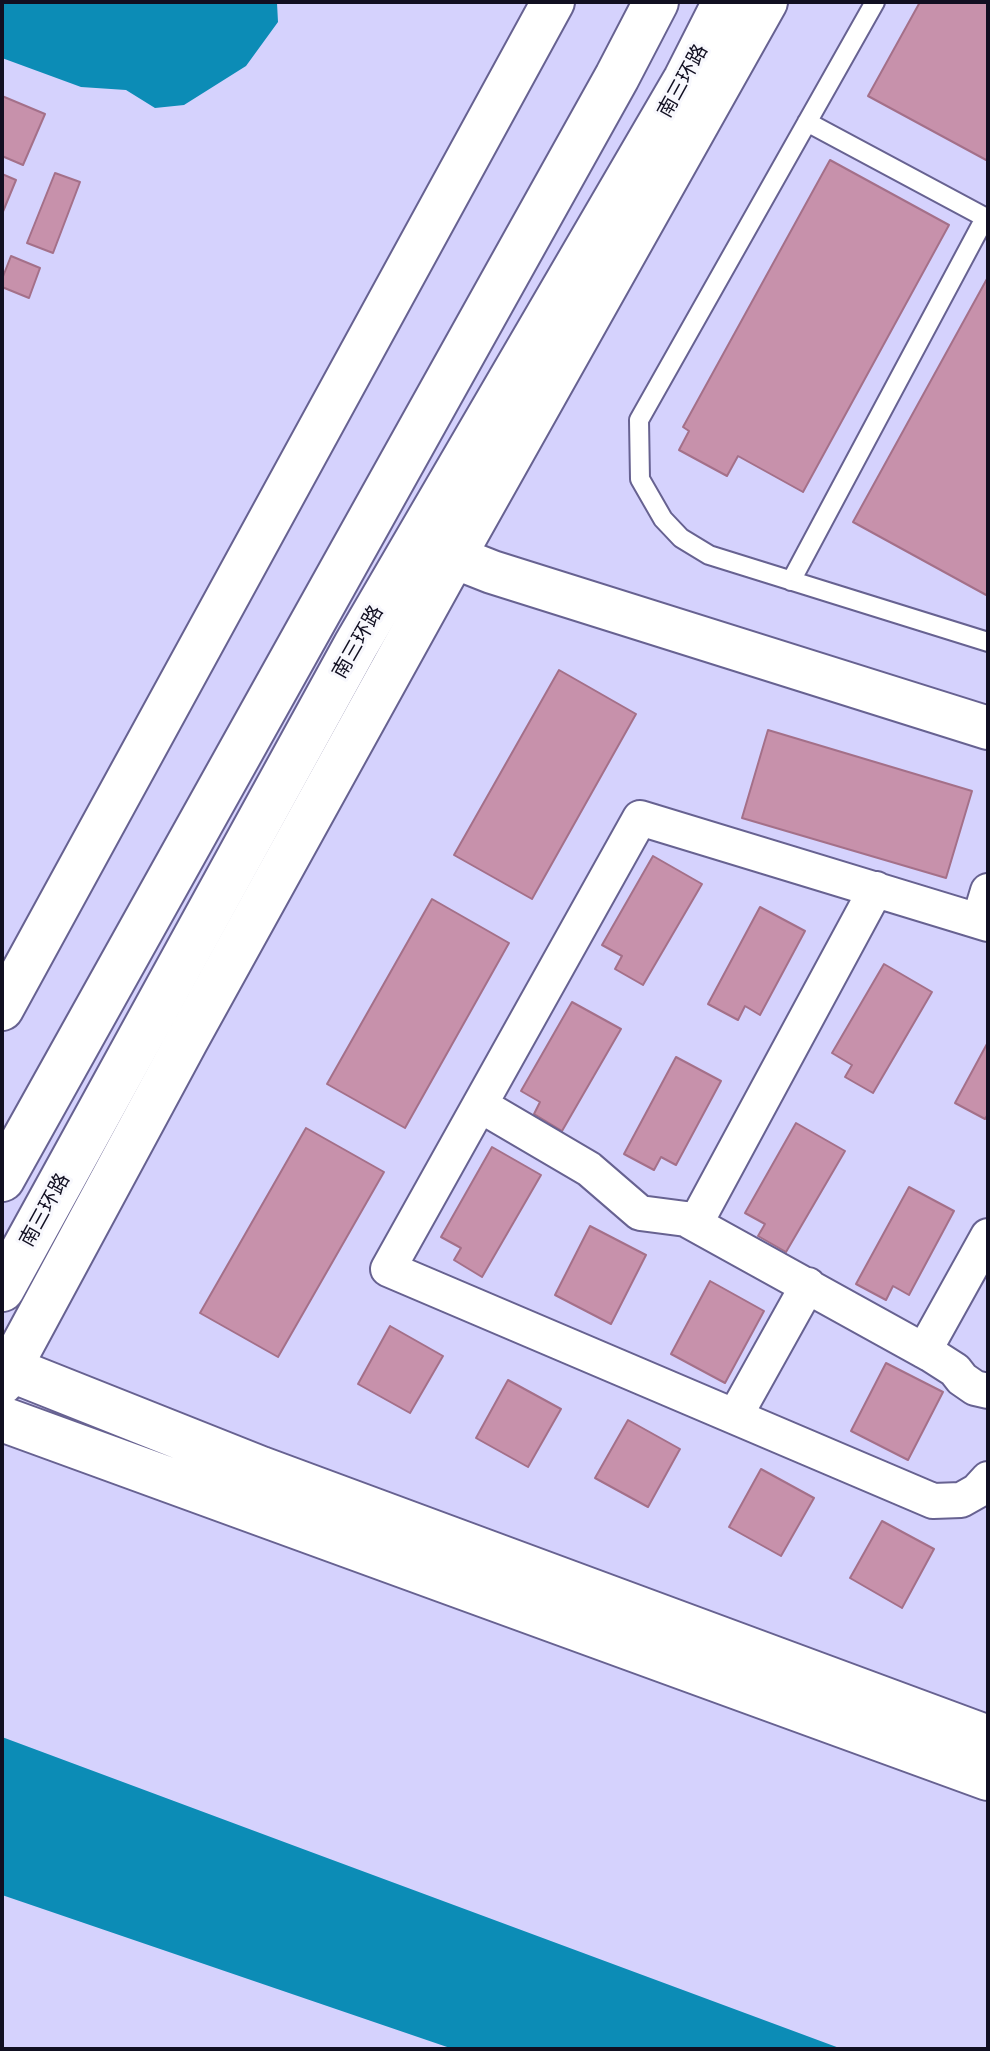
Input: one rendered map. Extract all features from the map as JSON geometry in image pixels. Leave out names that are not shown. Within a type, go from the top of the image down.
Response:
[{"type":"main road","points":[[2,1179],[656,2]]},
{"type":"main road","name":"南三环路","points":[[2,1289],[356,645],[686,79],[725,2]]},
{"type":"main road","points":[[4,1372],[988,1738]]},
{"type":"main road","points":[[2,1419],[988,1778]]},
{"type":"street","points":[[2,1009],[553,2]]},
{"type":"street","points":[[4,1372],[454,557],[766,2]]},
{"type":"street","points":[[454,557],[492,572],[988,728]]},
{"type":"street","points":[[985,912],[876,889],[640,818],[388,1269],[933,1501],[961,1500],[977,1491],[988,1479]]},
{"type":"street","points":[[695,1224],[876,889]]},
{"type":"street","points":[[480,1105],[589,1169],[640,1213],[686,1219],[924,1351],[955,1370],[975,1388],[988,1391]]},
{"type":"street","points":[[924,1351],[988,1236]]},
{"type":"street","points":[[735,1416],[808,1285]]},
{"type":"lane","points":[[875,2],[639,420],[640,479],[663,519],[681,538],[709,555],[988,642]]},
{"type":"lane","points":[[791,581],[987,218],[807,122]]},
{"type":"water","points":[[2,2],[275,2],[278,22],[246,66],[184,105],[155,108],[126,90],[81,87],[2,58]]},
{"type":"water","points":[[2,1737],[842,2049],[453,2049],[2,1895]]},
{"type":"building","points":[[920,2],[988,2],[988,161],[868,96]]},
{"type":"building","points":[[2,96],[45,114],[23,165],[2,156]]},
{"type":"building","points":[[830,160],[949,225],[803,492],[738,456],[727,476],[679,450],[689,431],[683,427]]},
{"type":"building","points":[[55,173],[80,182],[53,253],[27,243]]},
{"type":"building","points":[[2,174],[16,180],[2,214]]},
{"type":"building","points":[[11,256],[40,268],[29,298],[2,287]]},
{"type":"building","points":[[988,277],[988,596],[853,522]]},
{"type":"building","points":[[559,670],[636,714],[532,899],[454,855]]},
{"type":"building","points":[[768,730],[972,791],[946,878],[742,818]]},
{"type":"building","points":[[653,856],[702,884],[643,985],[615,969],[622,956],[602,945]]},
{"type":"building","points":[[432,899],[509,943],[405,1128],[327,1084]]},
{"type":"building","points":[[760,907],[805,931],[760,1015],[745,1006],[738,1020],[708,1004]]},
{"type":"building","points":[[884,964],[932,992],[873,1093],[845,1077],[852,1065],[832,1053]]},
{"type":"building","points":[[572,1002],[621,1029],[562,1131],[534,1114],[540,1102],[521,1091]]},
{"type":"building","points":[[988,1042],[988,1114],[985,1119],[955,1103]]},
{"type":"building","points":[[676,1057],[721,1081],[676,1165],[661,1157],[654,1170],[624,1154]]},
{"type":"building","points":[[796,1123],[845,1151],[786,1252],[758,1236],[765,1224],[745,1213]]},
{"type":"building","points":[[306,1128],[384,1172],[278,1357],[200,1313]]},
{"type":"building","points":[[492,1147],[541,1175],[482,1277],[454,1260],[461,1248],[441,1237]]},
{"type":"building","points":[[909,1187],[954,1211],[909,1295],[893,1286],[886,1300],[856,1284]]},
{"type":"building","points":[[590,1226],[646,1255],[611,1324],[555,1295]]},
{"type":"building","points":[[710,1281],[764,1311],[725,1383],[671,1354]]},
{"type":"building","points":[[390,1326],[443,1356],[410,1413],[358,1384]]},
{"type":"building","points":[[886,1363],[943,1392],[908,1460],[851,1431]]},
{"type":"building","points":[[508,1380],[561,1409],[528,1467],[476,1438]]},
{"type":"building","points":[[628,1420],[680,1449],[648,1507],[595,1478]]},
{"type":"building","points":[[761,1469],[814,1498],[781,1556],[729,1527]]},
{"type":"building","points":[[882,1521],[934,1549],[902,1608],[850,1578]]}]
